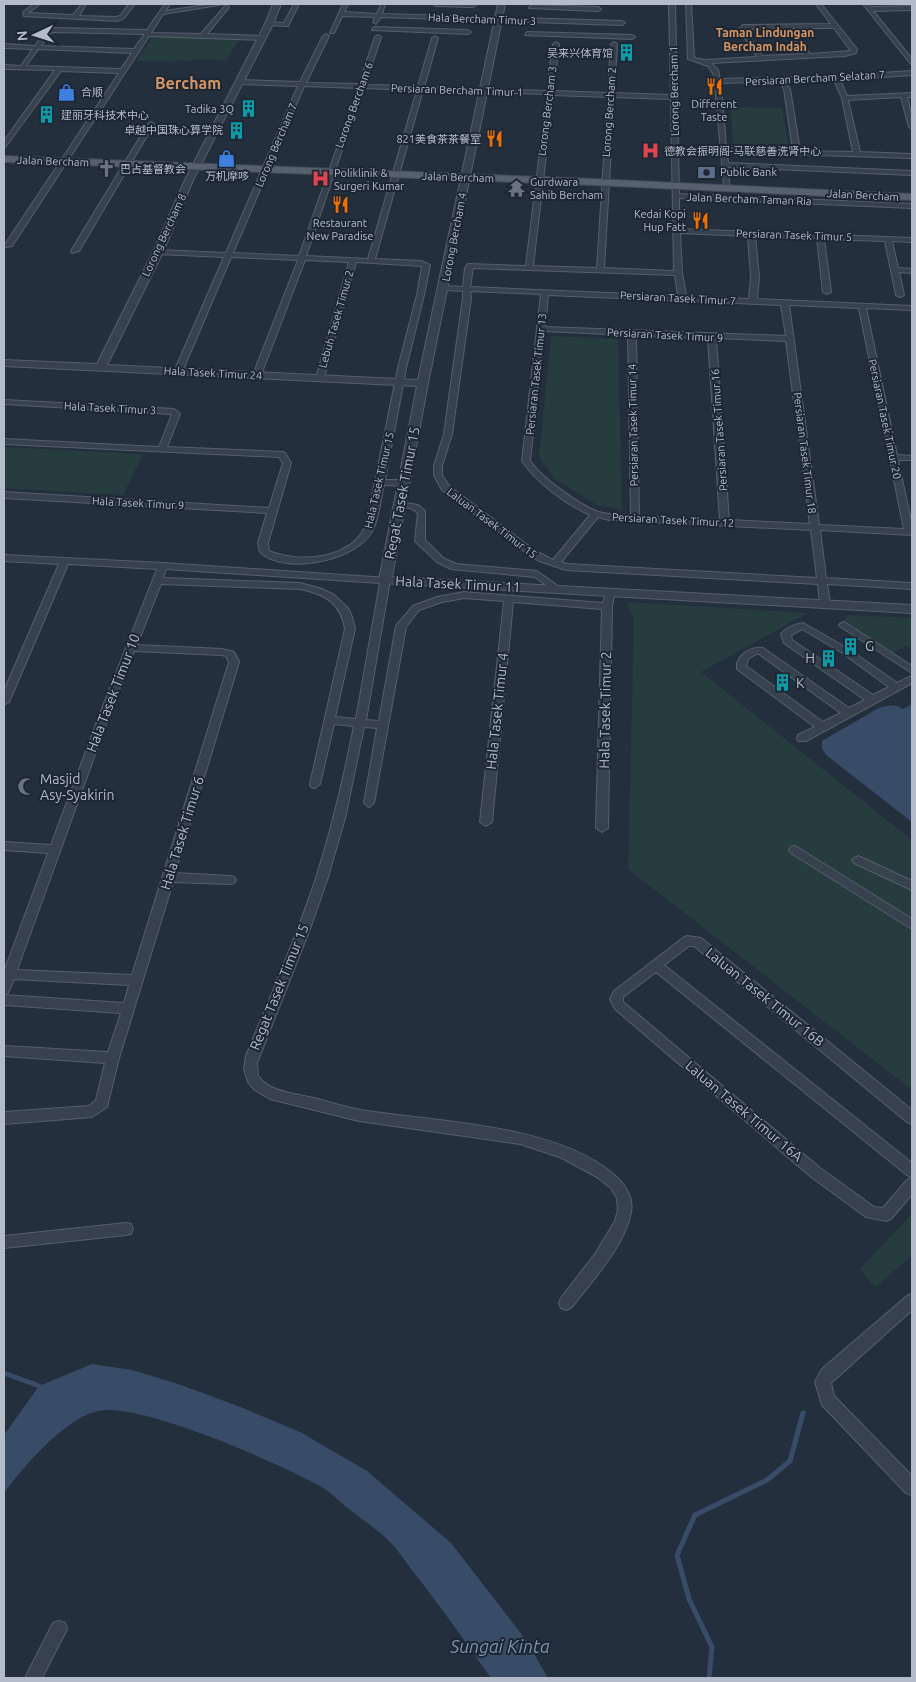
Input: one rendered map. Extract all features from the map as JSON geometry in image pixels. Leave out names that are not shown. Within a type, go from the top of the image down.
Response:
[{"type":"main road","name":"Jalan Bercham","points":[[4,158],[605,182],[761,195],[886,196]]},
{"type":"main road","name":"Jalan Bercham","points":[[676,188],[726,184],[912,195]]},
{"type":"main road","points":[[886,196],[912,195]]},
{"type":"street","points":[[37,4],[25,13],[26,15],[120,18],[132,4]]},
{"type":"street","points":[[75,17],[84,4]]},
{"type":"street","points":[[8,246],[167,4]]},
{"type":"street","name":"Lorong Bercham 8","points":[[269,23],[277,4]]},
{"type":"street","name":"Lorong Bercham 8","points":[[100,368],[158,252],[197,166],[261,38],[281,4]]},
{"type":"street","points":[[269,23],[286,25],[296,4]]},
{"type":"street","points":[[332,32],[345,4]]},
{"type":"street","points":[[383,4],[373,31],[467,34],[473,4],[436,4]]},
{"type":"street","name":"Lorong Bercham 4","points":[[423,383],[502,4]]},
{"type":"street","name":"Lorong Bercham 1","points":[[672,4],[676,231],[678,273],[682,298]]},
{"type":"street","points":[[688,4],[691,59]]},
{"type":"street","points":[[674,58],[707,61],[846,54],[854,52],[854,49],[818,4]]},
{"type":"street","points":[[865,4],[912,62]]},
{"type":"street","points":[[161,13],[199,6],[224,5]]},
{"type":"street","points":[[203,36],[224,5]]},
{"type":"street","points":[[598,38],[598,6],[531,5],[526,36],[598,38],[632,37]]},
{"type":"street","points":[[870,9],[912,8]]},
{"type":"street","name":"Hala Bercham Timur 3","points":[[341,14],[622,23]]},
{"type":"street","points":[[761,58],[742,28],[748,26],[835,26]]},
{"type":"street","points":[[786,26],[808,56]]},
{"type":"street","points":[[22,68],[47,32],[55,29],[261,38]]},
{"type":"street","name":"Lorong Bercham 7","points":[[178,372],[302,84],[326,36]]},
{"type":"street","name":"Lorong Bercham 6","points":[[258,375],[302,258],[378,38]]},
{"type":"street","points":[[158,252],[371,261],[435,38]]},
{"type":"street","name":"Lorong Bercham 3","points":[[529,268],[556,44]]},
{"type":"street","name":"Lorong Bercham 2","points":[[600,270],[614,44]]},
{"type":"street","points":[[4,46],[135,51]]},
{"type":"street","points":[[707,61],[714,69],[718,81],[726,184]]},
{"type":"street","points":[[4,67],[122,71]]},
{"type":"street","points":[[4,145],[59,69]]},
{"type":"street","name":"Persiaran Bercham Selatan 7","points":[[718,81],[836,78],[912,73]]},
{"type":"street","points":[[4,74],[118,78]]},
{"type":"street","points":[[836,78],[845,98],[856,154]]},
{"type":"street","points":[[781,80],[787,90],[797,152]]},
{"type":"street","name":"Persiaran Bercham Timur 1","points":[[240,82],[674,97]]},
{"type":"street","points":[[903,95],[912,127]]},
{"type":"street","points":[[845,98],[912,95]]},
{"type":"street","points":[[75,251],[151,124]]},
{"type":"street","points":[[723,150],[912,156]]},
{"type":"street","points":[[725,165],[912,173]]},
{"type":"street","name":"Jalan Bercham Taman Ria","points":[[761,195],[912,206]]},
{"type":"street","name":"Persiaran Tasek Timur 5","points":[[676,231],[912,240]]},
{"type":"street","points":[[750,233],[755,277],[753,301]]},
{"type":"street","points":[[820,236],[827,292]]},
{"type":"street","points":[[888,240],[900,294]]},
{"type":"street","name":"Lebuh Tasek Timur 2","points":[[320,378],[353,260]]},
{"type":"street","name":"Hala Tasek Timur 15","points":[[273,511],[263,543],[265,552],[270,555],[303,560],[315,560],[334,556],[360,541],[367,532],[380,482],[399,381],[426,265],[421,263],[371,261]]},
{"type":"street","name":"Laluan Tasek Timur 15","points":[[678,273],[471,266],[466,289],[467,298],[461,350],[448,434],[438,466],[438,475],[445,488],[531,552],[555,564],[577,568],[912,586]]},
{"type":"street","points":[[895,270],[912,271]]},
{"type":"street","name":"Persiaran Tasek Timur 7","points":[[444,288],[912,308]]},
{"type":"street","name":"Persiaran Tasek Timur 13","points":[[527,455],[545,292]]},
{"type":"street","name":"Persiaran Tasek Timur 18","points":[[785,303],[825,603]]},
{"type":"street","name":"Persiaran Tasek Timur 20","points":[[862,306],[910,532]]},
{"type":"street","name":"Persiaran Tasek Timur 9","points":[[540,329],[791,339]]},
{"type":"street","name":"Persiaran Tasek Timur 14","points":[[632,333],[635,517]]},
{"type":"street","name":"Persiaran Tasek Timur 16","points":[[712,337],[725,522]]},
{"type":"street","name":"Hala Tasek Timur 24","points":[[4,363],[423,383]]},
{"type":"street","name":"Regat Tasek Timur 15","points":[[423,383],[359,723],[330,851],[292,959],[252,1056],[249,1068],[252,1078],[260,1087],[270,1093],[359,1115],[520,1138],[562,1150],[590,1165],[614,1183],[621,1191],[626,1209],[620,1224],[593,1269],[566,1303]]},
{"type":"street","name":"Hala Tasek Timur 3","points":[[4,402],[174,411],[176,414],[162,450]]},
{"type":"street","points":[[4,442],[282,455],[287,463],[273,511]]},
{"type":"street","name":"Persiaran Tasek Timur 12","points":[[527,455],[526,461],[533,472],[596,514],[609,517],[815,527]]},
{"type":"street","points":[[893,457],[912,458]]},
{"type":"street","points":[[380,482],[404,483]]},
{"type":"street","name":"Hala Tasek Timur 9","points":[[4,495],[273,511]]},
{"type":"street","points":[[400,505],[411,506],[420,510],[422,513],[420,541],[447,565],[461,569],[537,574],[557,589]]},
{"type":"street","points":[[555,564],[596,514]]},
{"type":"street","points":[[815,527],[910,532]]},
{"type":"street","name":"Hala Tasek Timur 11","points":[[4,558],[385,580],[542,595],[557,589],[912,609]]},
{"type":"street","points":[[4,702],[64,562]]},
{"type":"street","name":"Hala Tasek Timur 10","points":[[4,990],[6,974],[162,566]]},
{"type":"street","points":[[156,582],[300,586],[316,589],[332,598],[346,611],[350,629],[315,784]]},
{"type":"street","name":"Hala Tasek Timur 2","points":[[602,828],[608,606],[610,592]]},
{"type":"street","points":[[369,803],[401,626],[416,608],[440,599],[464,595],[509,599],[542,595],[608,606]]},
{"type":"street","name":"Hala Tasek Timur 4","points":[[486,822],[509,599]]},
{"type":"street","points":[[844,624],[912,670]]},
{"type":"street","points":[[873,700],[786,641],[786,634],[794,628],[803,626],[844,650],[896,687]]},
{"type":"street","name":"Hala Tasek Timur 6","points":[[4,1118],[92,1111],[102,1103],[136,980],[228,684],[234,659],[230,654],[222,652],[130,648]]},
{"type":"street","points":[[822,727],[741,667],[742,660],[748,654],[760,650],[848,713]]},
{"type":"street","points":[[802,738],[912,679]]},
{"type":"street","points":[[329,720],[382,726]]},
{"type":"street","points":[[4,846],[54,849]]},
{"type":"street","points":[[795,850],[912,925]]},
{"type":"street","points":[[858,860],[912,886]]},
{"type":"street","points":[[168,877],[230,880]]},
{"type":"street","name":"Laluan Tasek Timur 16B","points":[[616,999],[618,994],[686,941],[697,941],[912,1118]]},
{"type":"street","points":[[656,965],[912,1171]]},
{"type":"street","points":[[6,974],[136,980]]},
{"type":"street","name":"Laluan Tasek Timur 16A","points":[[616,999],[619,1005],[815,1172],[871,1212],[886,1215],[912,1184]]},
{"type":"street","points":[[4,1000],[128,1008]]},
{"type":"street","points":[[4,1051],[113,1058]]},
{"type":"street","points":[[4,1242],[126,1229]]},
{"type":"street","points":[[912,1301],[827,1374],[823,1382],[827,1400],[912,1487]]},
{"type":"street","points":[[33,1678],[59,1629]]},
{"type":"green space","points":[[157,36],[239,40],[226,60],[136,61],[152,38]]},
{"type":"green space","points":[[731,107],[782,108],[789,148],[733,147]]},
{"type":"green space","points":[[551,336],[618,339],[622,510],[597,505],[555,479],[539,457]]},
{"type":"green space","points":[[4,447],[143,454],[123,495],[4,488]]},
{"type":"green space","points":[[626,602],[808,613],[701,672],[912,840],[912,1090],[628,869],[634,619]]},
{"type":"green space","points":[[848,615],[912,618],[912,651],[905,646],[892,654],[844,621]]},
{"type":"green space","points":[[912,1214],[912,1256],[875,1287],[860,1269]]},
{"type":"water","points":[[912,704],[912,822],[826,755],[822,748],[822,741],[877,709],[897,706],[903,709]]},
{"type":"water","name":"Sungai Kinta","points":[[92,1364],[132,1370],[178,1384],[238,1406],[300,1432],[367,1471],[451,1543],[526,1640],[548,1678],[491,1678],[398,1552],[377,1530],[318,1485],[273,1463],[209,1436],[144,1416],[118,1411],[98,1411],[86,1415],[59,1433],[33,1458],[4,1494],[4,1435],[39,1386]]},
{"type":"waterway","points":[[4,1373],[39,1386]]},
{"type":"waterway","points":[[709,1678],[712,1647],[689,1599],[677,1555],[695,1515],[767,1480],[790,1461],[803,1413]]},
{"type":"place","name":"吴来兴体育馆","points":[[627,53]]},
{"type":"place","name":"Different Taste","points":[[714,86]]},
{"type":"place","name":"合顺","points":[[67,92]]},
{"type":"place","name":"Tadika 3Q","points":[[248,109]]},
{"type":"place","name":"建丽牙科技术中心","points":[[47,115]]},
{"type":"place","name":"卓越中国珠心算学院","points":[[237,130]]},
{"type":"place","name":"821美食茶茶餐室","points":[[495,139]]},
{"type":"place","name":"德教会振明阁-马联慈善洗肾中心","points":[[650,151]]},
{"type":"place","name":"万机摩哆","points":[[227,158]]},
{"type":"place","name":"巴占基督教会","points":[[106,169]]},
{"type":"place","name":"Public Bank","points":[[706,172]]},
{"type":"place","name":"Poliklinik & Surgeri Kumar","points":[[320,179]]},
{"type":"place","name":"Gurdwara Sahib Bercham","points":[[516,188]]},
{"type":"place","name":"Restaurant New Paradise","points":[[340,205]]},
{"type":"place","name":"Kedai Kopi Hup Fatt","points":[[700,220]]},
{"type":"place","name":"G","points":[[851,646]]},
{"type":"place","name":"H","points":[[829,658]]},
{"type":"place","name":"K","points":[[782,683]]},
{"type":"place","name":"Masjid Asy-Syakirin","points":[[26,787]]},
{"type":"district","name":"Taman Lindungan Bercham Indah","points":[[765,40]]},
{"type":"district","name":"Bercham","points":[[188,83]]}]
